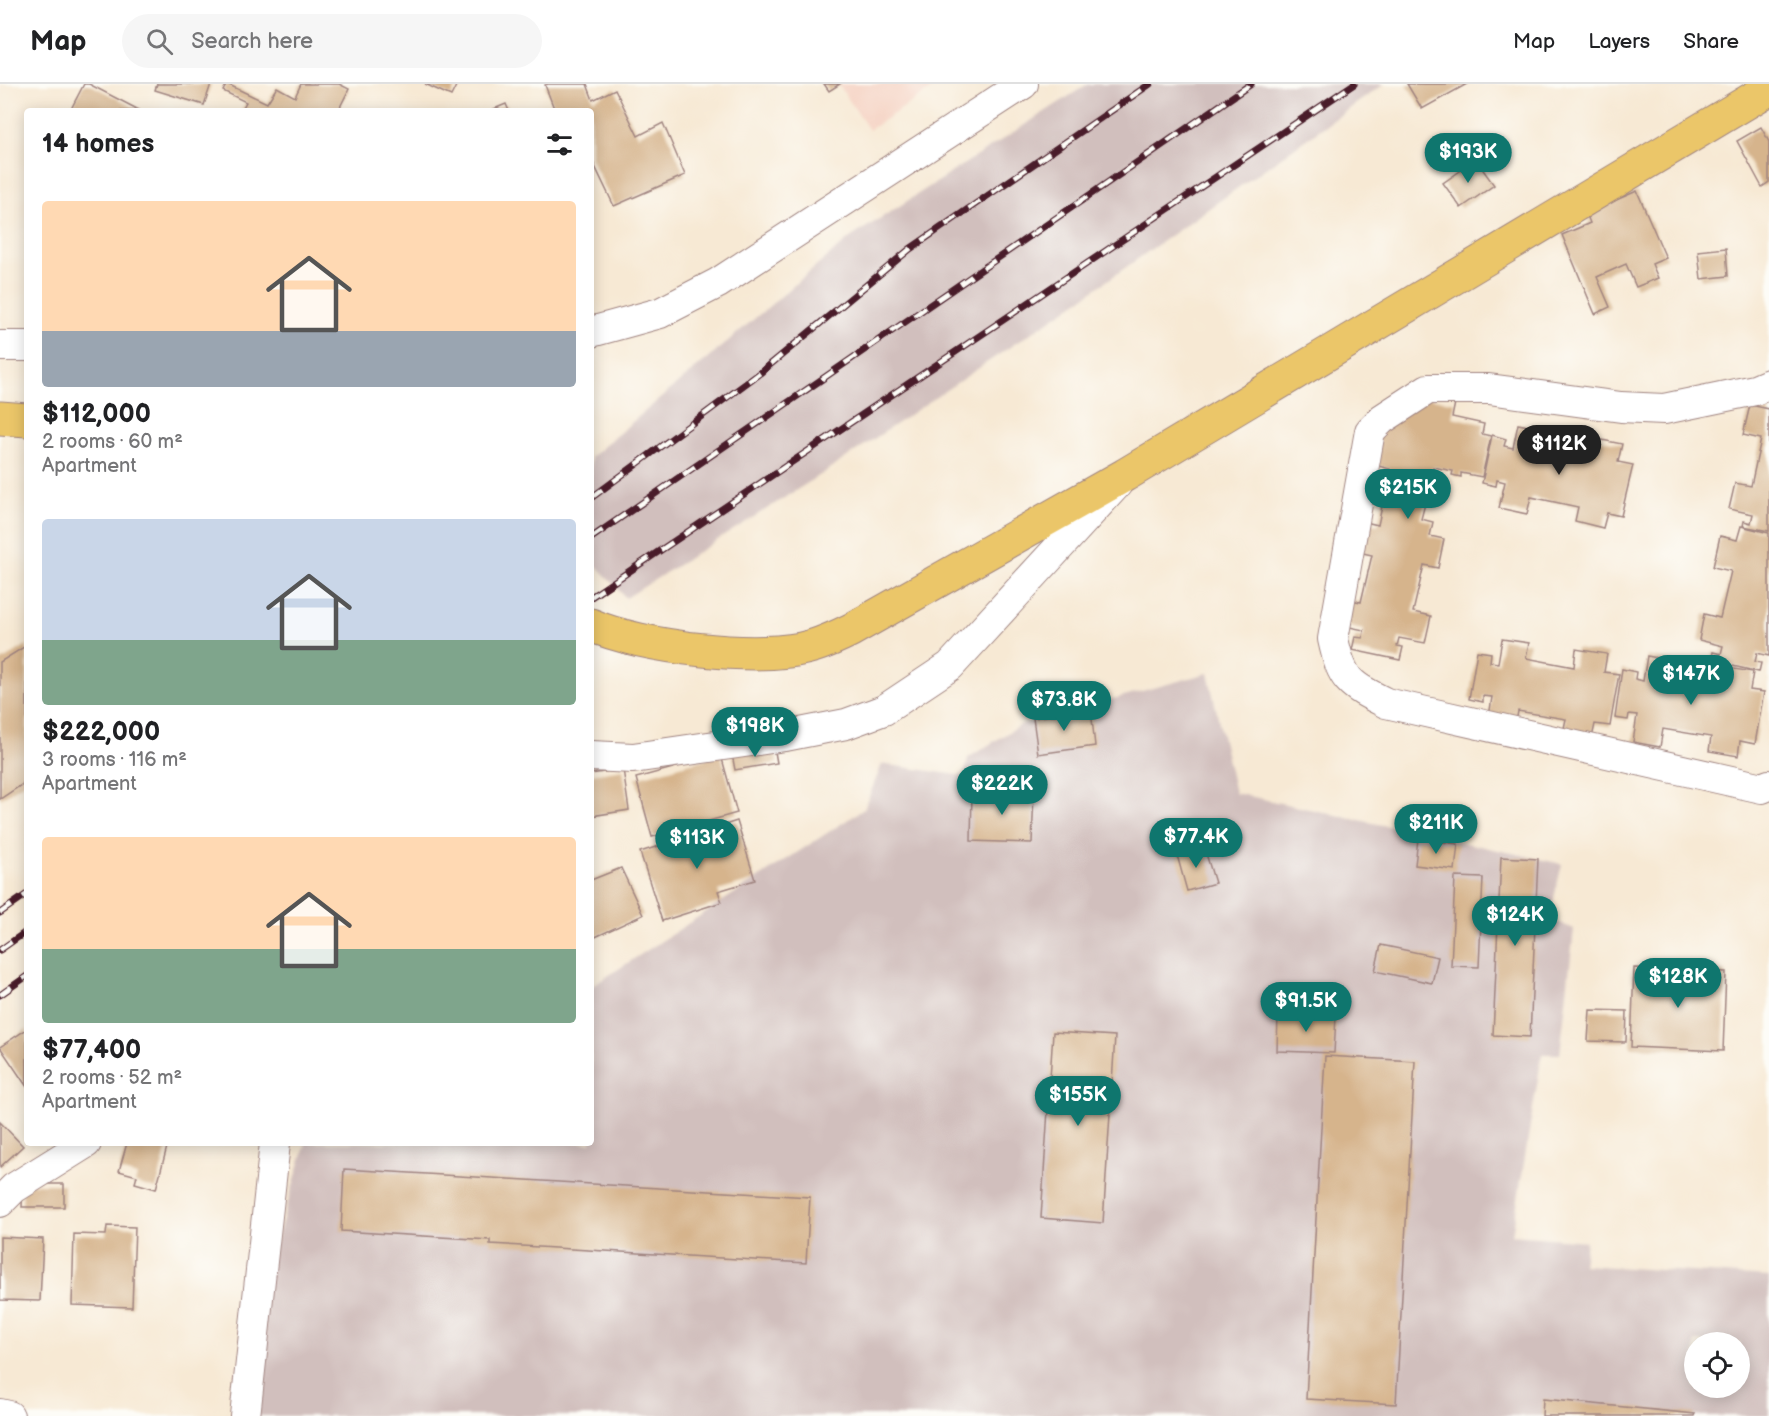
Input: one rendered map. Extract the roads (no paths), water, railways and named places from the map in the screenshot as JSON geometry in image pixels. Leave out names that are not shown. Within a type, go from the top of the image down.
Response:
[{"type":"main road","points":[[594,626],[607,632],[706,651],[759,652],[811,647],[851,630],[1125,475],[1769,88]]},
{"type":"main road","points":[[0,418],[24,420]]},
{"type":"street","points":[[594,331],[660,313],[718,283],[1023,84]]},
{"type":"street","points":[[0,346],[24,346]]},
{"type":"street","points":[[1769,384],[1755,390],[1664,409],[1621,407],[1489,389],[1428,389],[1382,419],[1370,431],[1333,639],[1340,670],[1356,688],[1386,703],[1762,788],[1769,785]]},
{"type":"street","points":[[594,756],[633,758],[785,736],[846,724],[884,710],[950,666],[1125,475]]},
{"type":"street","points":[[0,1202],[14,1188],[81,1146]]},
{"type":"street","points":[[245,1416],[275,1146]]},
{"type":"street","points":[[0,1414],[9,1416]]},
{"type":"railway","points":[[594,496],[760,373],[910,249],[1150,84]]},
{"type":"railway","points":[[594,536],[1251,84]]},
{"type":"railway","points":[[594,595],[1354,84]]},
{"type":"railway","points":[[0,913],[24,896]]},
{"type":"railway","points":[[0,950],[24,933]]},
{"type":"railway","points":[[0,995],[24,978]]}]
